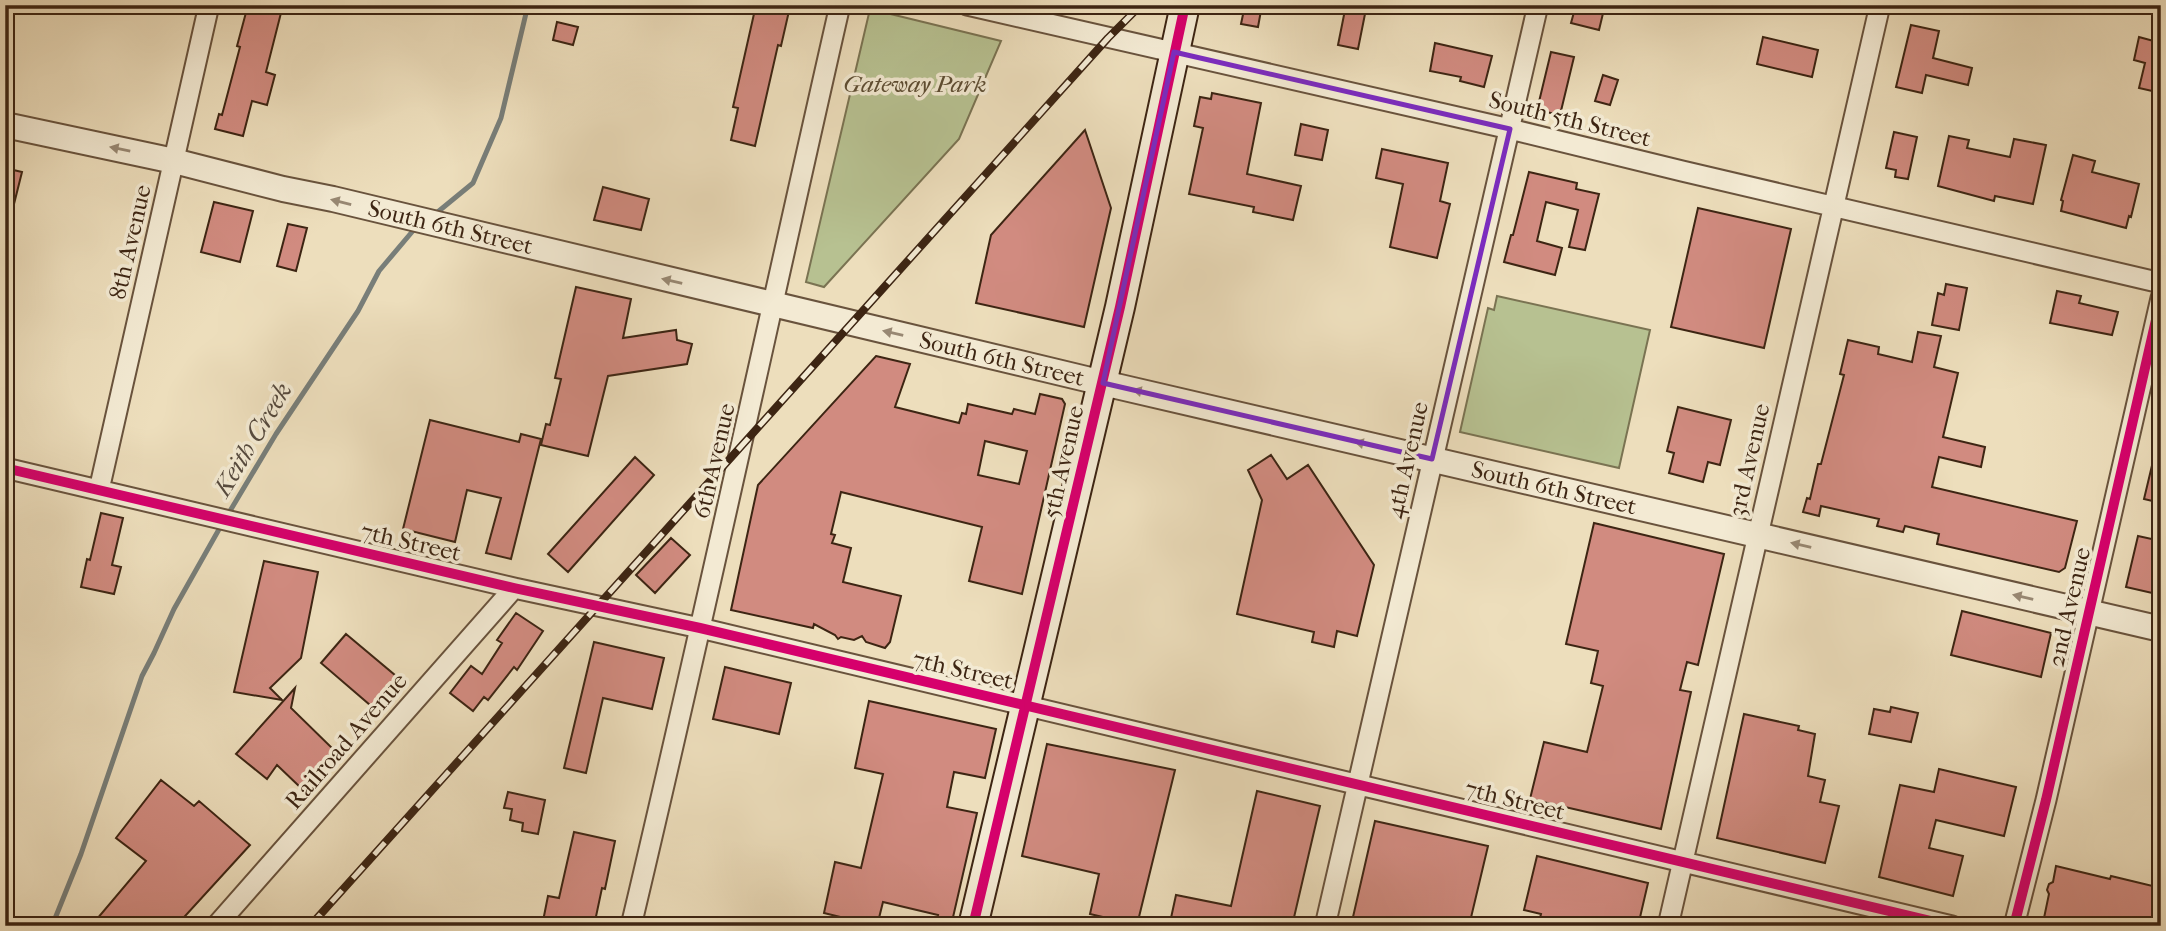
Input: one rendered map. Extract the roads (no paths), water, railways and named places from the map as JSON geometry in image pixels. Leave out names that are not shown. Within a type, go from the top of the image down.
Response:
[{"type":"main road","name":"5th Avenue","points":[[973,926],[1103,383],[1185,5]]},
{"type":"street","name":"8th Avenue","points":[[99,490],[209,5]]},
{"type":"street","name":"6th Avenue","points":[[631,926],[740,458],[840,5]]},
{"type":"street","name":"South 5th Street","points":[[967,5],[1510,129],[1682,172],[2161,283]]},
{"type":"street","name":"4th Avenue","points":[[1325,926],[1538,5]]},
{"type":"street","name":"3rd Avenue","points":[[1668,926],[1880,5]]},
{"type":"street","name":"South 6th Street","points":[[5,125],[174,161],[1103,383],[2161,629]]},
{"type":"street","name":"2nd Avenue","points":[[2014,926],[2046,800],[2161,298]]},
{"type":"street","name":"7th Street","points":[[5,468],[513,588],[700,628],[1952,926]]},
{"type":"street","name":"Railroad Avenue","points":[[216,926],[513,588]]},
{"type":"waterway","name":"Keith Creek","points":[[434,215],[473,183],[501,118],[528,5]]},
{"type":"waterway","name":"Keith Creek","points":[[227,516],[276,434],[358,311],[379,271],[417,226]]},
{"type":"waterway","name":"Keith Creek","points":[[52,926],[81,854],[142,676],[174,609],[222,524]]},
{"type":"railway","points":[[310,926],[1108,38],[1141,5]]},
{"type":"park label","name":"Gateway Park","points":[[915,84]]}]
